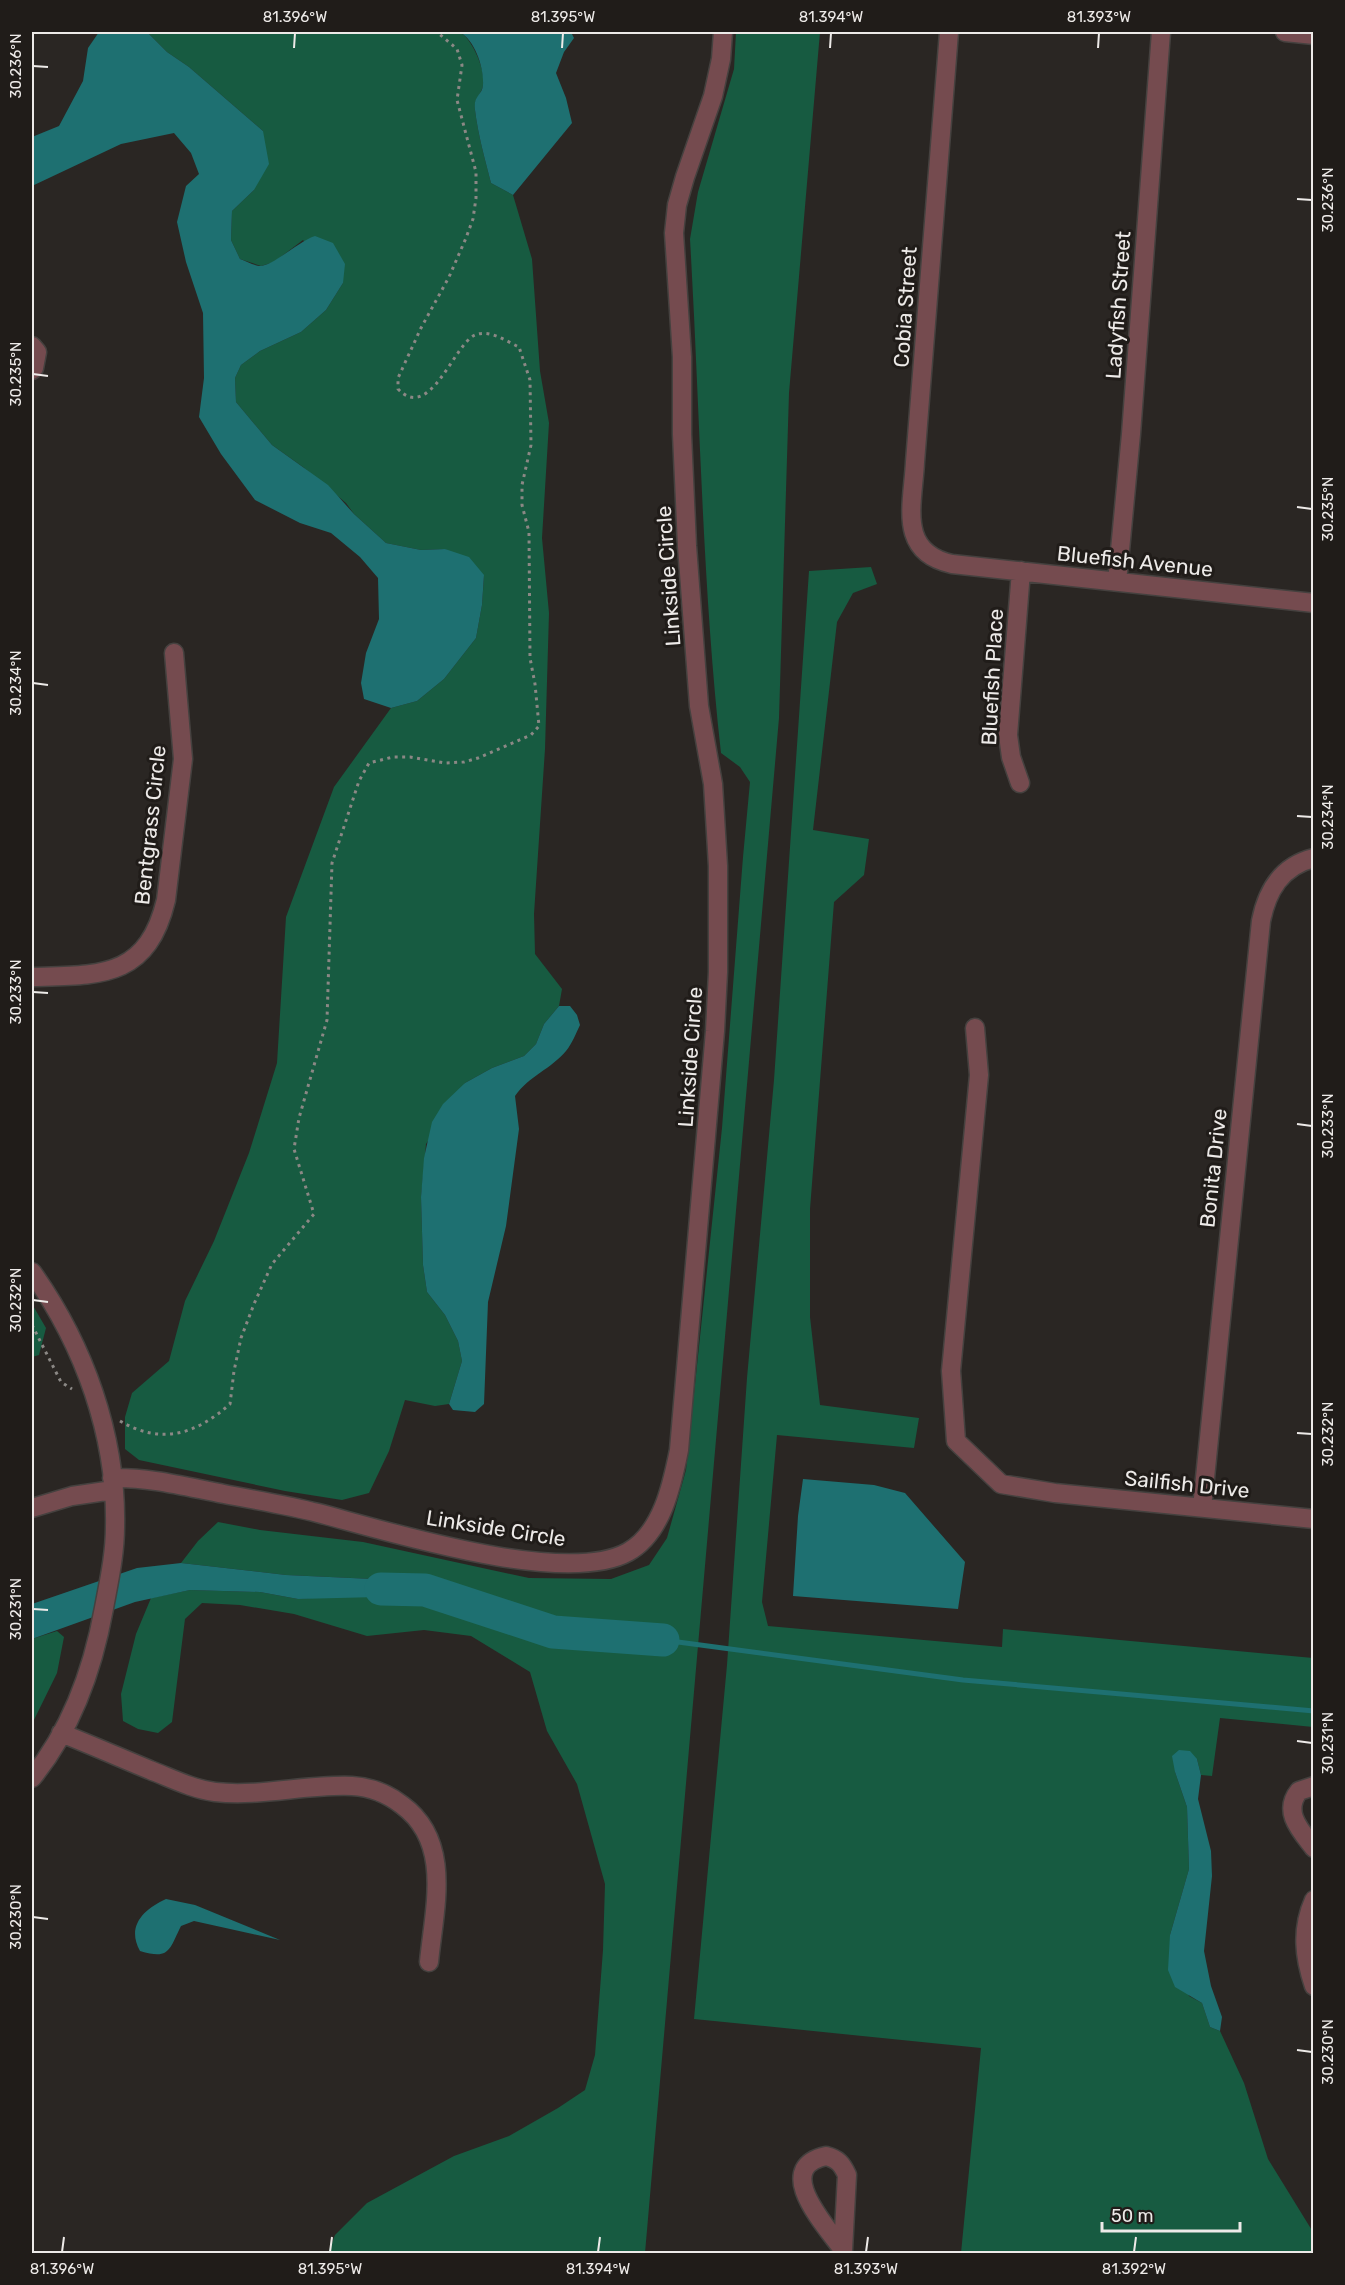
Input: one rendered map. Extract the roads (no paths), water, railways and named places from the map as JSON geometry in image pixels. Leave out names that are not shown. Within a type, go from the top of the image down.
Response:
[{"type":"street","name":"Linkside Circle","points":[[32,1508],[113,1484],[153,1480],[315,1512],[453,1548],[566,1563],[600,1562],[629,1551],[652,1529],[664,1504],[679,1450],[715,1031],[718,972],[717,842],[713,784],[699,706],[688,558],[682,434],[682,357],[674,233],[682,186],[713,96],[721,58],[723,32]]},
{"type":"street","name":"Cobia Street","points":[[949,32],[911,525],[917,544],[926,553],[939,561],[952,564]]},
{"type":"street","name":"Ladyfish Street","points":[[1117,582],[1131,434],[1161,32]]},
{"type":"street","points":[[1285,32],[1314,35]]},
{"type":"street","points":[[32,346],[37,352],[32,370]]},
{"type":"street","name":"Bluefish Avenue","points":[[952,564],[1314,603]]},
{"type":"street","name":"Bluefish Place","points":[[1020,783],[1011,757],[1008,735],[1022,572]]},
{"type":"street","name":"Bentgrass Circle","points":[[32,976],[87,976],[110,971],[126,964],[140,953],[152,938],[161,920],[166,900],[183,759],[174,653]]},
{"type":"street","name":"Bonita Drive","points":[[1202,1508],[1261,921],[1265,901],[1275,882],[1290,868],[1314,858]]},
{"type":"street","name":"Sailfish Drive","points":[[975,1028],[979,1075],[951,1371],[956,1441],[1001,1484],[1055,1493],[1314,1519]]},
{"type":"street","points":[[32,1272],[65,1325],[88,1374],[98,1406],[113,1484],[116,1527],[113,1563],[101,1626],[83,1690],[61,1733],[32,1778]]},
{"type":"street","points":[[61,1733],[187,1785],[213,1791],[241,1793],[352,1786],[375,1790],[393,1798],[409,1809],[421,1822],[436,1858],[438,1880],[429,1962]]},
{"type":"street","points":[[1314,1786],[1299,1791],[1291,1806],[1292,1816],[1314,1848]]},
{"type":"street","points":[[1314,1900],[1307,1922],[1304,1946],[1314,1986]]},
{"type":"water","points":[[99,32],[147,32],[167,52],[189,67],[263,131],[269,164],[254,190],[232,211],[231,240],[240,259],[259,266],[264,265],[315,236],[333,243],[345,264],[343,283],[326,310],[301,332],[260,351],[241,365],[235,378],[236,402],[272,445],[328,485],[354,514],[386,543],[421,550],[445,549],[469,557],[484,575],[476,638],[444,679],[417,701],[391,708],[364,699],[361,683],[366,653],[379,619],[378,578],[360,557],[331,533],[300,523],[255,500],[221,454],[199,417],[204,378],[203,313],[186,262],[177,222],[186,186],[199,174],[191,153],[174,133],[121,144],[32,186],[32,137],[59,126],[83,81],[88,48]]},
{"type":"water","points":[[460,32],[571,32],[574,38],[564,52],[556,73],[566,98],[572,123],[513,195],[491,183],[475,110],[475,101],[483,85],[482,70],[474,48]]},
{"type":"water","points":[[559,1006],[570,1006],[577,1015],[580,1025],[574,1038],[554,1063],[527,1083],[515,1096],[519,1129],[506,1226],[488,1302],[484,1404],[475,1412],[453,1410],[449,1404],[462,1361],[458,1341],[445,1315],[427,1292],[423,1265],[421,1197],[424,1158],[432,1122],[443,1104],[465,1083],[492,1068],[524,1056],[536,1044],[544,1024]]},
{"type":"water","points":[[803,1479],[874,1485],[905,1493],[965,1562],[958,1609],[793,1596],[798,1516]]},
{"type":"water","points":[[181,1563],[286,1575],[416,1581],[425,1590],[418,1596],[298,1599],[260,1592],[190,1590],[135,1602],[32,1639],[32,1604],[137,1568]]},
{"type":"water","points":[[1179,1750],[1190,1751],[1197,1759],[1201,1775],[1198,1799],[1211,1851],[1212,1876],[1204,1951],[1211,1986],[1222,2017],[1220,2031],[1210,2027],[1202,2003],[1175,1987],[1168,1970],[1170,1935],[1189,1869],[1187,1807],[1172,1756]]},
{"type":"water","points":[[166,1899],[195,1905],[280,1940],[194,1921],[181,1926],[167,1951],[157,1954],[140,1951],[135,1934],[139,1919],[144,1913]]},
{"type":"waterway","points":[[381,1589],[425,1590],[553,1632],[663,1640]]},
{"type":"waterway","points":[[663,1640],[963,1680],[1314,1711]]}]
